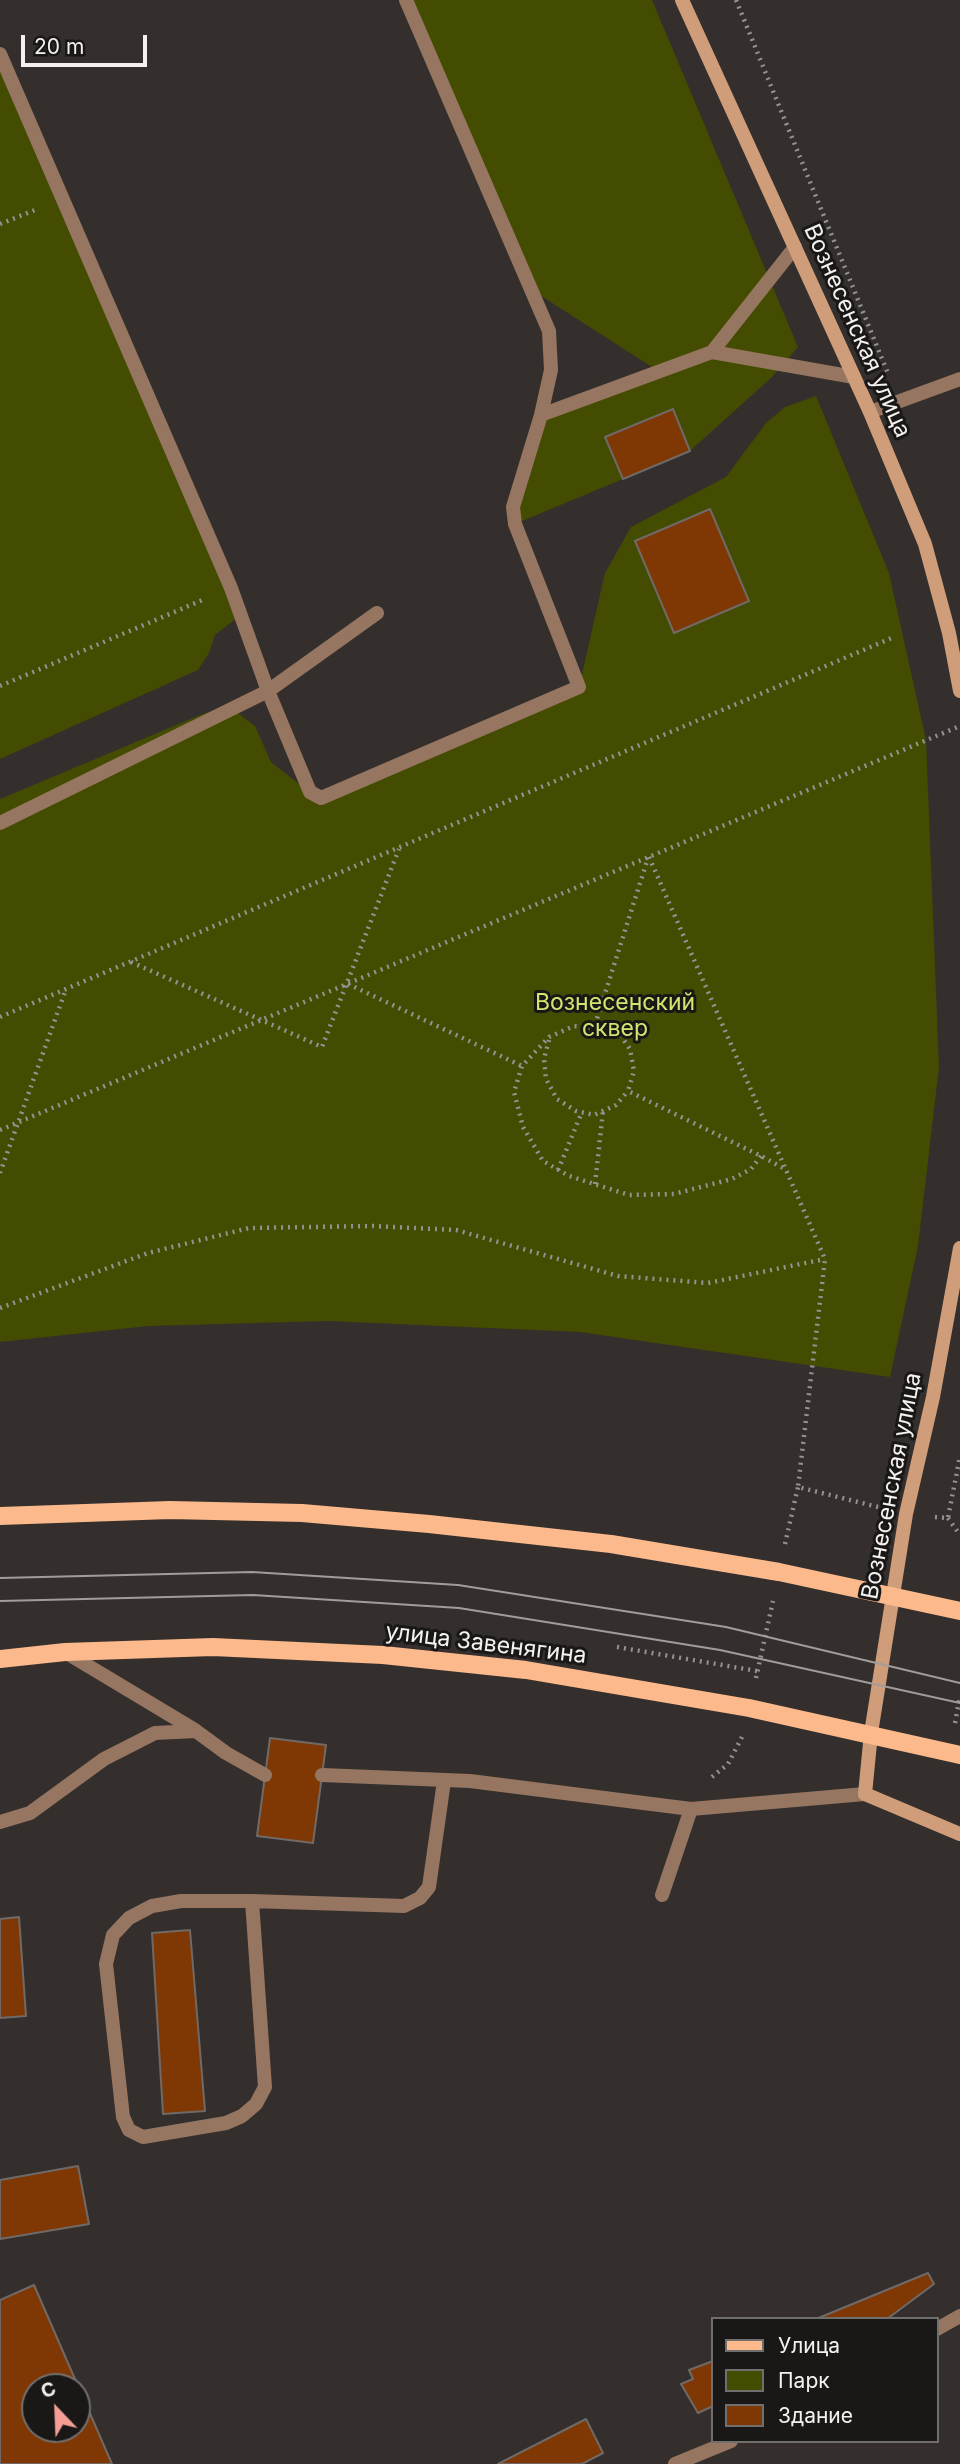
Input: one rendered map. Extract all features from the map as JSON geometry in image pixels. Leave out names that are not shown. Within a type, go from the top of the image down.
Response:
[{"type":"main road","name":"Вознесенская улица","points":[[682,0],[870,412],[925,544],[949,633],[960,691]]},
{"type":"main road","name":"Вознесенская улица","points":[[865,1794],[871,1733],[906,1514],[933,1397],[960,1248]]},
{"type":"main road","points":[[0,1516],[170,1510],[302,1513],[588,1540],[779,1572],[960,1611]]},
{"type":"main road","name":"улица Завенягина","points":[[0,1659],[65,1652],[212,1647],[383,1655],[526,1670],[749,1708],[871,1733],[960,1755]]},
{"type":"main road","points":[[865,1794],[960,1834]]},
{"type":"lane","points":[[0,54],[231,588],[268,691],[310,792],[320,798],[579,687],[515,524],[513,507],[541,415],[551,370],[549,331],[406,0]]},
{"type":"lane","points":[[712,352],[795,247]]},
{"type":"lane","points":[[541,415],[712,352],[854,377]]},
{"type":"lane","points":[[870,412],[960,379]]},
{"type":"lane","points":[[0,823],[268,691],[377,613]]},
{"type":"lane","points":[[65,1652],[265,1775]]},
{"type":"lane","points":[[0,1822],[30,1813],[104,1759],[155,1733],[196,1731]]},
{"type":"lane","points":[[321,1775],[470,1781],[691,1810],[865,1794]]},
{"type":"lane","points":[[252,1901],[265,2087],[256,2104],[242,2116],[226,2123],[142,2137],[129,2130],[123,2117],[106,1964],[113,1935],[129,1917],[152,1906],[181,1900],[252,1901],[404,1906],[420,1898],[429,1887],[444,1781]]},
{"type":"lane","points":[[662,1895],[691,1810]]},
{"type":"lane","points":[[939,2328],[960,2316]]},
{"type":"lane","points":[[675,2464],[726,2443]]},
{"type":"path","points":[[736,0],[899,401]]},
{"type":"path","points":[[0,224],[62,199]]},
{"type":"path","points":[[0,686],[231,588]]},
{"type":"path","points":[[0,1017],[894,637]]},
{"type":"path","points":[[0,1130],[960,726]]},
{"type":"path","points":[[130,962],[322,1047],[400,848]]},
{"type":"path","points":[[595,1025],[649,857]]},
{"type":"path","points":[[649,857],[825,1259],[797,1487],[744,1734],[727,1764],[702,1786],[691,1810]]},
{"type":"path","points":[[347,984],[522,1066]]},
{"type":"path","points":[[0,1173],[66,989]]},
{"type":"path","points":[[549,1037],[544,1059],[546,1079],[557,1099],[582,1112],[594,1115],[616,1105],[628,1091],[634,1071],[630,1049],[616,1029],[595,1025],[574,1026],[549,1037],[522,1066],[514,1092],[523,1127],[543,1161],[558,1170],[629,1195],[674,1194],[732,1179],[751,1169],[761,1156]]},
{"type":"path","points":[[628,1091],[786,1169]]},
{"type":"path","points":[[596,1184],[603,1111]]},
{"type":"path","points":[[558,1170],[582,1112]]},
{"type":"path","points":[[0,1308],[148,1254],[248,1228],[373,1226],[456,1230],[618,1276],[708,1283],[825,1259]]},
{"type":"path","points":[[960,1456],[948,1518],[960,1535]]},
{"type":"path","points":[[797,1487],[906,1514],[948,1518]]},
{"type":"path","points":[[617,1647],[757,1671]]},
{"type":"green space","points":[[403,0],[652,0],[798,347],[772,377],[690,451],[672,409],[605,437],[623,479],[515,524],[541,415],[652,367],[535,292]]},
{"type":"green space","points":[[0,54],[242,614],[215,635],[209,653],[198,670],[0,759]]},
{"type":"green space","name":"Вознесенский cквер","points":[[816,396],[889,573],[926,740],[939,1067],[918,1246],[890,1377],[580,1332],[328,1321],[148,1326],[0,1342],[0,799],[205,713],[233,709],[255,726],[271,762],[316,797],[579,687],[605,573],[631,527],[726,477],[766,423],[785,407]]},
{"type":"building","points":[[673,409],[690,451],[623,479],[605,437]]},
{"type":"building","points":[[710,509],[749,601],[674,633],[635,541]]},
{"type":"building","points":[[270,1738],[326,1745],[313,1843],[257,1836]]},
{"type":"building","points":[[19,1917],[26,2016],[0,2018],[0,1919]]},
{"type":"building","points":[[190,1930],[205,2111],[163,2114],[152,1933]]},
{"type":"building","points":[[78,2166],[89,2224],[0,2239],[0,2180]]},
{"type":"building","points":[[928,2273],[934,2284],[890,2317],[821,2317]]},
{"type":"building","points":[[34,2285],[72,2373],[21,2373],[21,2443],[91,2443],[91,2416],[112,2464],[0,2464],[0,2300]]},
{"type":"building","points":[[712,2361],[712,2406],[698,2413],[681,2384],[693,2379],[689,2370]]},
{"type":"building","points":[[586,2419],[603,2453],[582,2464],[498,2464]]},
{"type":"tram line","points":[[0,1578],[252,1572],[458,1585],[726,1627],[960,1683]]},
{"type":"tram line","points":[[0,1601],[253,1595],[459,1608],[720,1650],[960,1703]]}]
